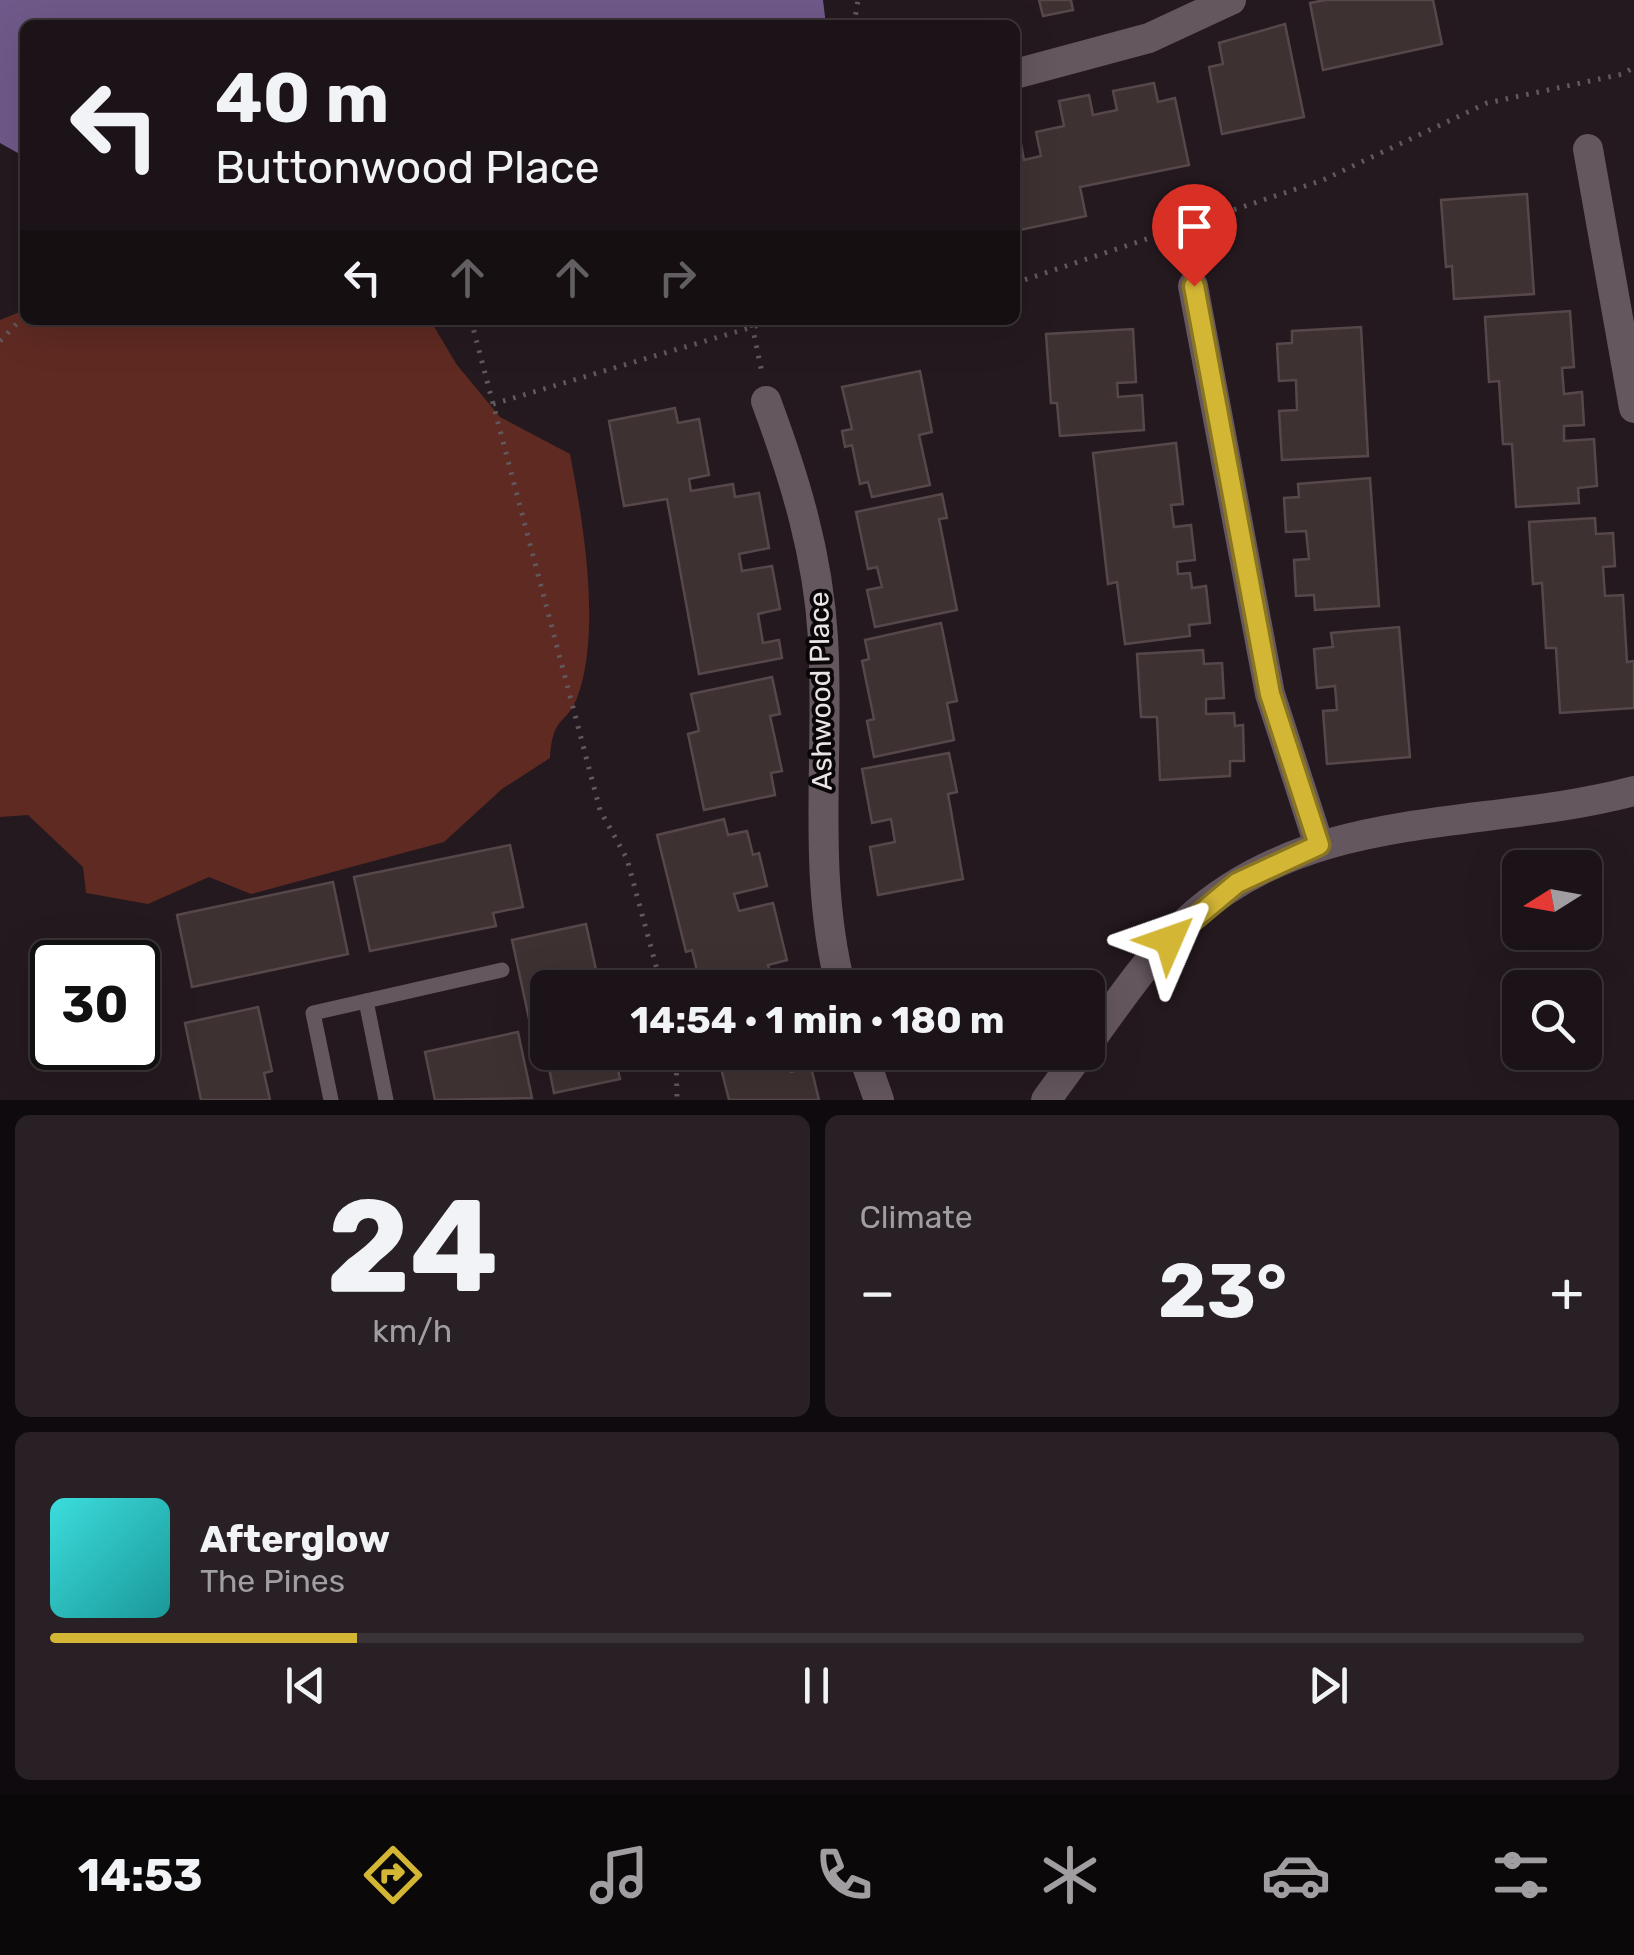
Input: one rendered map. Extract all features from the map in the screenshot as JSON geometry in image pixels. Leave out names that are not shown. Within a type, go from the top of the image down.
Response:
[{"type":"street","points":[[1020,73],[1149,38],[1231,0]]},
{"type":"street","points":[[1588,149],[1634,408]]},
{"type":"street","points":[[1194,286],[1270,694],[1319,845]]},
{"type":"street","name":"Ashwood Place","points":[[766,401],[806,519],[818,580],[823,642],[822,851],[826,913],[837,970]]},
{"type":"street","points":[[1105,1021],[1148,962],[1190,919],[1264,868],[1319,845],[1378,830],[1634,790]]},
{"type":"street","points":[[868,1070],[879,1100]]},
{"type":"street","points":[[1046,1100],[1068,1070]]},
{"type":"lane","points":[[331,1100],[312,1013],[502,970]]},
{"type":"lane","points":[[366,1001],[386,1100]]},
{"type":"path","points":[[1020,281],[1324,180],[1487,103],[1623,74],[1634,67]]},
{"type":"path","points":[[0,341],[20,319]]},
{"type":"path","points":[[472,325],[600,810],[627,858],[657,970]]},
{"type":"path","points":[[493,404],[752,325],[766,401]]},
{"type":"path","points":[[676,1070],[677,1100]]},
{"type":"shaded area","points":[[0,0],[823,0],[825,20],[20,20],[20,154],[0,143]]},
{"type":"shaded area","points":[[20,312],[20,325],[433,325],[457,365],[500,417],[570,454],[585,543],[588,642],[577,698],[557,727],[550,758],[502,789],[444,842],[251,894],[209,877],[148,904],[86,893],[83,867],[28,815],[0,817],[0,320]]},
{"type":"building","points":[[1039,0],[1071,0],[1073,10],[1043,16]]},
{"type":"building","points":[[1433,0],[1442,44],[1323,70],[1310,3]]},
{"type":"building","points":[[1285,24],[1304,117],[1222,134],[1209,67],[1223,64],[1219,43]]},
{"type":"building","points":[[1154,83],[1158,102],[1175,98],[1189,165],[1080,187],[1086,216],[1020,230],[1020,139],[1024,160],[1041,156],[1036,132],[1064,126],[1059,101],[1089,95],[1093,115],[1117,110],[1113,91]]},
{"type":"building","points":[[1527,194],[1534,294],[1454,299],[1452,266],[1446,267],[1441,200]]},
{"type":"building","points":[[1570,311],[1574,367],[1562,368],[1564,394],[1582,392],[1584,425],[1564,426],[1564,441],[1594,439],[1597,486],[1578,488],[1579,503],[1516,507],[1512,444],[1503,444],[1499,381],[1489,382],[1485,317]]},
{"type":"building","points":[[1361,327],[1368,456],[1282,460],[1279,411],[1297,410],[1296,380],[1279,381],[1277,344],[1292,343],[1292,331]]},
{"type":"building","points":[[1133,329],[1136,382],[1117,383],[1118,397],[1142,395],[1144,430],[1060,436],[1057,403],[1051,403],[1046,334]]},
{"type":"building","points":[[920,371],[932,432],[919,435],[930,485],[872,497],[868,482],[860,484],[852,445],[845,447],[842,431],[852,429],[842,387]]},
{"type":"building","points":[[675,408],[678,423],[699,419],[709,475],[689,479],[691,491],[733,484],[735,497],[759,493],[769,548],[739,554],[742,571],[772,566],[780,609],[758,614],[763,643],[779,640],[782,658],[699,674],[667,499],[624,506],[609,421]]},
{"type":"building","points":[[1176,443],[1183,504],[1171,505],[1174,527],[1191,525],[1195,560],[1177,562],[1178,574],[1190,573],[1192,588],[1206,586],[1210,623],[1189,625],[1190,636],[1125,644],[1117,582],[1108,584],[1093,453]]},
{"type":"building","points":[[1370,478],[1379,606],[1315,610],[1314,595],[1296,596],[1294,560],[1309,559],[1306,531],[1286,532],[1284,498],[1299,497],[1298,484]]},
{"type":"building","points":[[942,494],[947,518],[939,519],[957,610],[875,627],[867,590],[882,587],[877,567],[868,569],[856,512]]},
{"type":"building","points":[[1595,518],[1596,534],[1613,533],[1615,566],[1603,567],[1605,596],[1623,595],[1627,662],[1634,661],[1634,708],[1560,713],[1556,648],[1546,648],[1542,583],[1533,584],[1529,522]]},
{"type":"building","points":[[941,623],[957,701],[947,703],[954,740],[874,757],[867,721],[874,719],[862,661],[869,659],[865,640]]},
{"type":"building","points":[[1399,627],[1410,757],[1327,764],[1323,711],[1337,710],[1335,686],[1317,688],[1314,649],[1333,647],[1331,633]]},
{"type":"building","points":[[1203,650],[1204,664],[1222,663],[1224,698],[1206,699],[1206,714],[1234,713],[1235,726],[1243,725],[1244,761],[1230,761],[1230,776],[1160,780],[1157,717],[1141,717],[1137,654]]},
{"type":"building","points":[[772,677],[780,714],[770,716],[782,771],[771,773],[775,795],[704,810],[688,734],[699,731],[691,694]]},
{"type":"building","points":[[949,753],[957,792],[948,794],[963,879],[878,895],[870,847],[895,842],[891,819],[872,823],[862,769]]},
{"type":"building","points":[[724,819],[728,835],[747,831],[753,855],[759,853],[767,886],[734,894],[739,911],[773,903],[787,960],[768,965],[769,970],[697,970],[692,950],[686,952],[657,835]]},
{"type":"building","points":[[510,845],[523,907],[493,913],[496,926],[370,951],[354,877]]},
{"type":"building","points":[[333,882],[348,954],[192,987],[177,915]]},
{"type":"building","points":[[586,924],[596,970],[530,970],[530,1023],[512,940]]},
{"type":"building","points":[[258,1007],[272,1071],[264,1073],[270,1100],[201,1100],[185,1023]]},
{"type":"building","points":[[518,1032],[532,1098],[435,1100],[425,1052]]},
{"type":"building","points":[[549,1070],[618,1070],[620,1079],[554,1093]]},
{"type":"building","points":[[722,1070],[812,1070],[819,1100],[729,1100]]},
{"type":"route","points":[[1169,940],[1237,883],[1319,845],[1270,694],[1194,286]]}]
